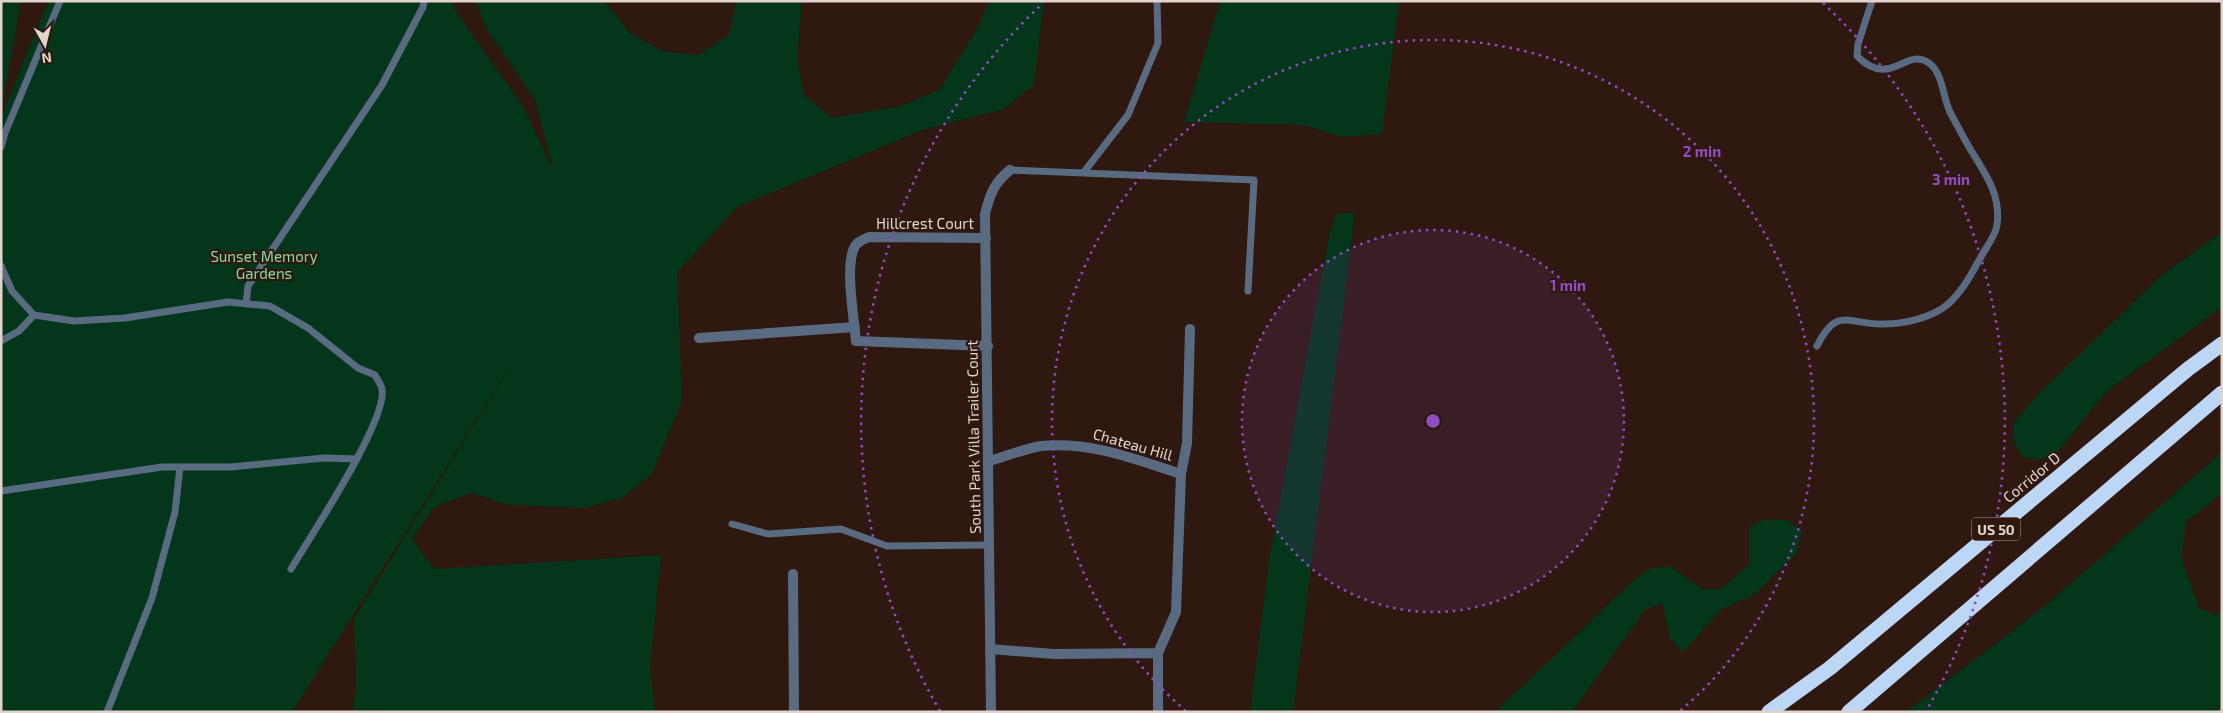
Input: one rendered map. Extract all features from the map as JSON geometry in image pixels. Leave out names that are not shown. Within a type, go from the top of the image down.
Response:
[{"type":"highway","name":"Corridor D","points":[[1769,712],[1830,668],[2188,369],[2222,344]]},
{"type":"highway","name":"US 50","points":[[1849,712],[2222,393]]},
{"type":"street","name":"South Park Villa Trailer Court","points":[[991,712],[985,214],[990,193],[998,180],[1010,170]]},
{"type":"street","name":"Hillcrest Court","points":[[855,327],[851,280],[853,249],[858,242],[869,237],[986,238]]},
{"type":"street","points":[[699,338],[855,327],[856,341],[988,346]]},
{"type":"street","name":"Chateau Hill","points":[[1158,712],[1158,653],[1176,612],[1181,474],[1187,443],[1190,329]]},
{"type":"street","name":"Chateau Hill","points":[[989,461],[1040,446],[1074,444],[1112,451],[1181,474]]},
{"type":"street","points":[[793,574],[794,712]]},
{"type":"street","points":[[990,650],[1054,654],[1158,653]]},
{"type":"lane","points":[[1,147],[3,132],[60,1]]},
{"type":"lane","points":[[246,304],[248,286],[382,85],[424,7],[424,1]]},
{"type":"lane","points":[[1084,172],[1128,115],[1158,43],[1157,1]]},
{"type":"lane","points":[[1816,346],[1824,332],[1837,322],[1848,318],[1882,324],[1924,318],[1947,305],[1967,282],[1997,227],[1998,204],[1992,182],[1971,151],[1949,109],[1938,76],[1929,63],[1914,58],[1891,68],[1877,70],[1868,66],[1857,56],[1858,44],[1872,1]]},
{"type":"lane","points":[[1010,170],[1254,180],[1248,291]]},
{"type":"lane","points":[[1,266],[12,291],[34,315],[74,321],[125,318],[228,302],[270,306],[308,328],[358,368],[375,375],[382,388],[381,405],[357,459],[291,569]]},
{"type":"lane","points":[[1,341],[20,331],[34,315]]},
{"type":"lane","points":[[1,491],[162,467],[231,468],[324,458],[357,459]]},
{"type":"lane","points":[[107,712],[152,598],[175,512],[180,467]]},
{"type":"lane","points":[[732,524],[768,534],[841,529],[887,546],[989,545]]},
{"type":"green space","points":[[1,1],[21,1],[1,112]]},
{"type":"green space","name":"Sunset Memory Gardens","points":[[48,1],[453,1],[456,12],[523,106],[554,172],[535,100],[485,27],[476,1],[604,1],[630,33],[662,51],[698,55],[729,35],[736,1],[802,1],[797,59],[804,95],[832,118],[901,106],[939,90],[977,29],[990,1],[1044,1],[1034,85],[1002,110],[925,129],[737,207],[677,273],[682,401],[652,474],[622,498],[586,508],[507,505],[472,493],[434,507],[412,539],[434,569],[661,555],[650,667],[655,712],[353,712],[356,682],[354,619],[522,347],[292,712],[1,712],[1,117]]},
{"type":"green space","points":[[1220,1],[1399,1],[1382,134],[1342,137],[1303,125],[1184,122]]},
{"type":"green space","points":[[1337,213],[1355,213],[1293,712],[1250,712],[1269,560],[1330,231]]},
{"type":"green space","points":[[2222,232],[2222,307],[2106,392],[2057,453],[2039,460],[2022,457],[2013,441],[2014,422],[2039,393],[2163,274]]},
{"type":"green space","points":[[2222,452],[2222,493],[2186,522],[2181,557],[2199,608],[2216,615],[2222,612],[2222,712],[1906,712],[2047,604]]},
{"type":"green space","points":[[1766,519],[1786,520],[1802,531],[1796,554],[1754,595],[1720,610],[1683,653],[1670,638],[1662,603],[1645,610],[1572,712],[1495,712],[1636,578],[1651,568],[1670,566],[1702,589],[1721,589],[1749,564],[1749,527]]}]
